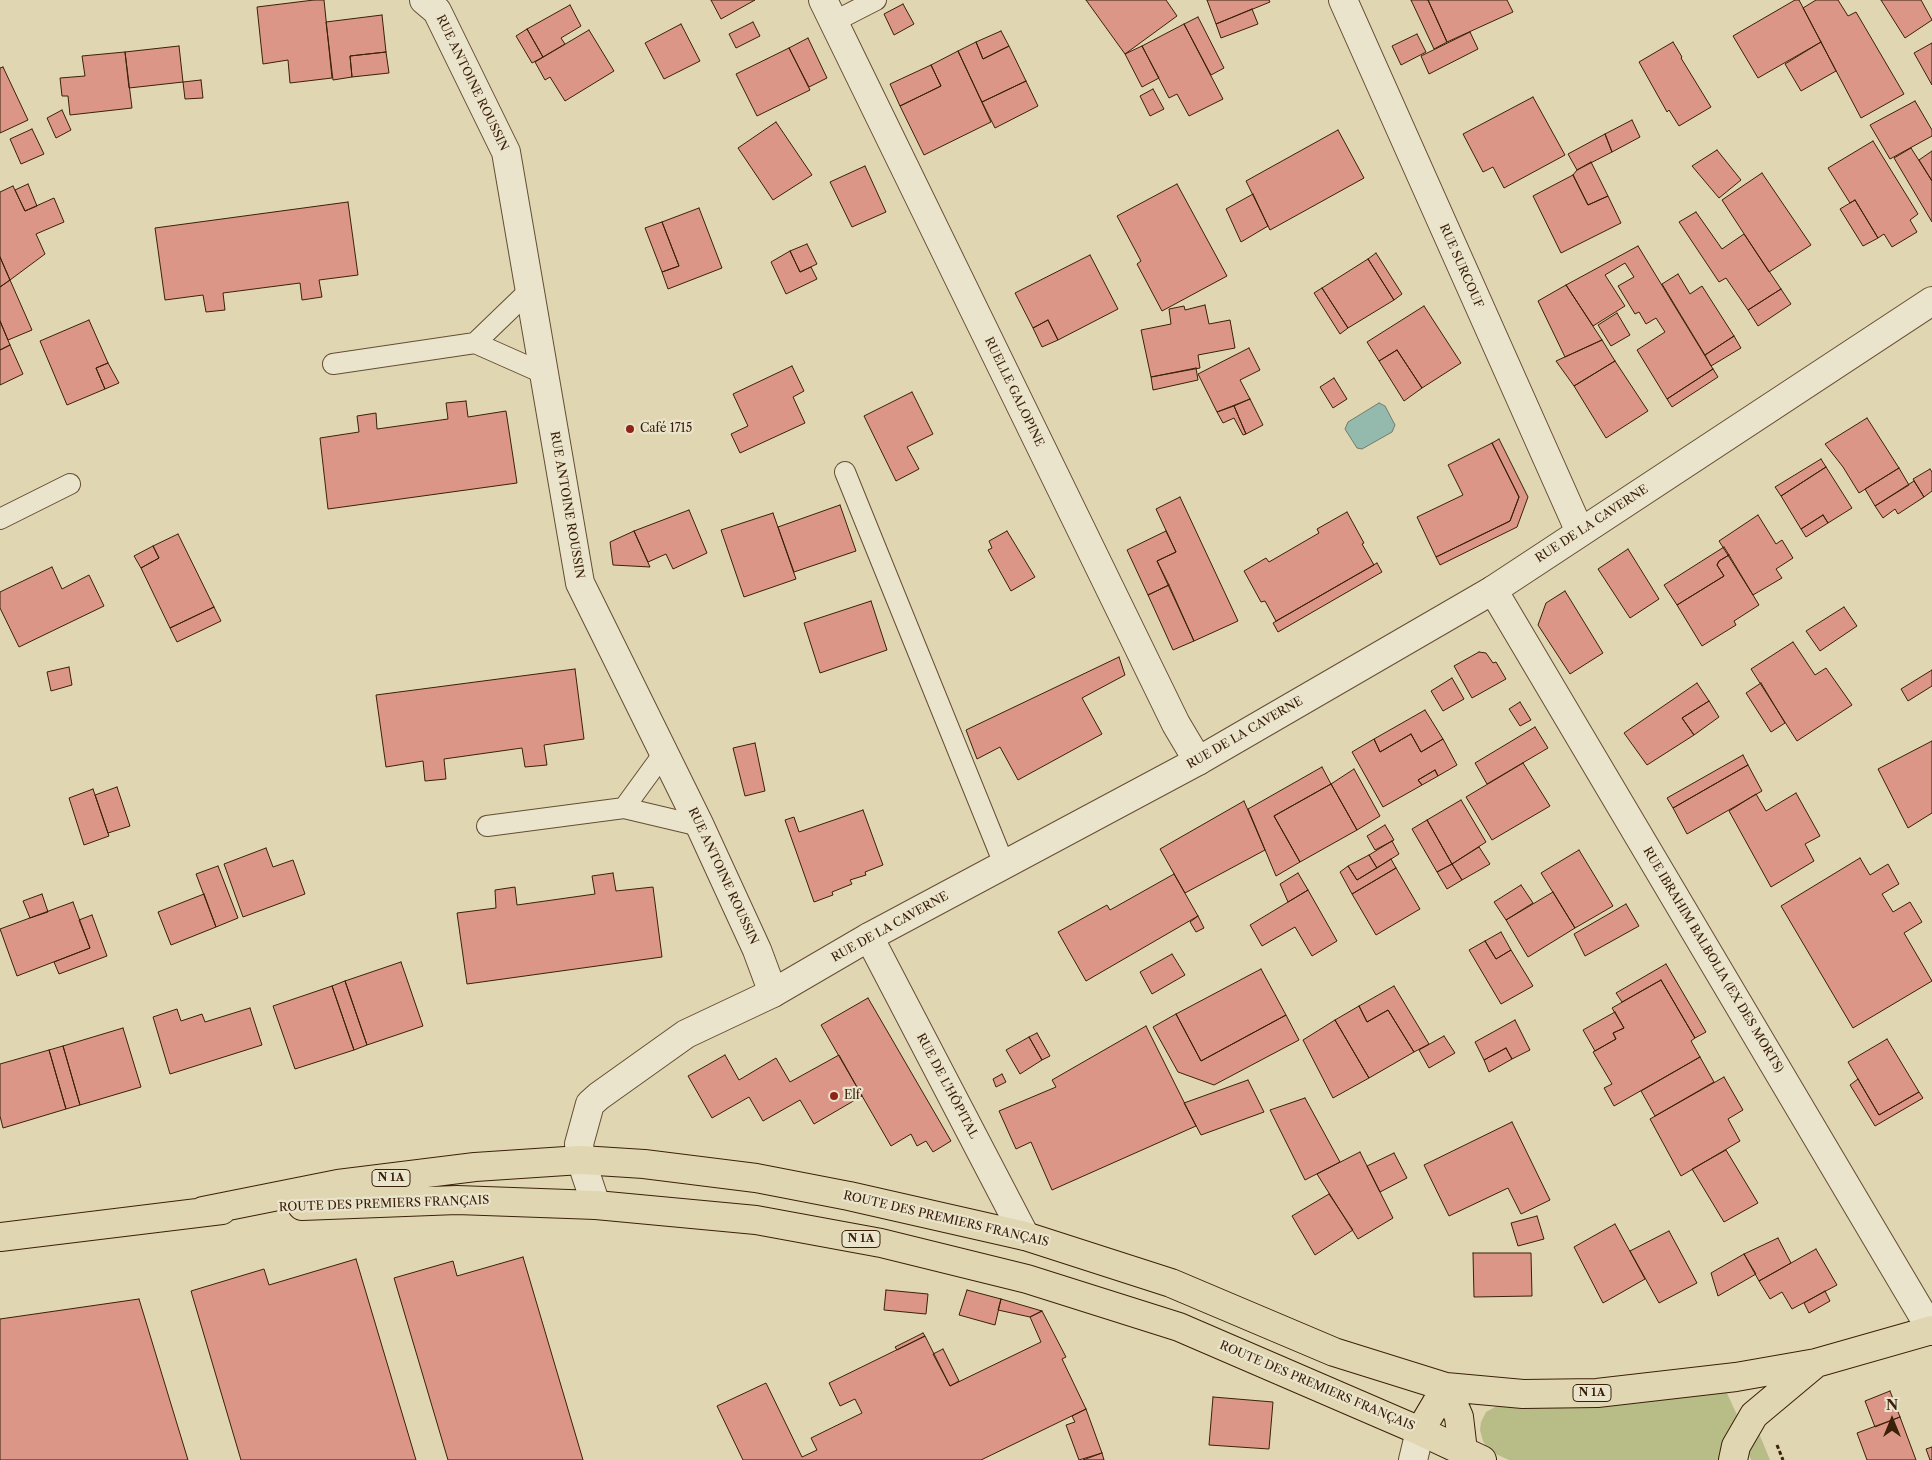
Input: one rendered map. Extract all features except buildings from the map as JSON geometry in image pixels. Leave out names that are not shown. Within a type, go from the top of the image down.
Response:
[{"type":"main road","name":"ROUTE DES PREMIERS FRANÇAIS","points":[[0,1237],[203,1211],[338,1184],[475,1167],[581,1160],[644,1164],[756,1178],[848,1196],[1025,1236],[1171,1283],[1334,1352],[1446,1387],[1523,1394],[1597,1393],[1736,1377],[1816,1363]]},
{"type":"main road","name":"ROUTE DES PREMIERS FRANÇAIS","points":[[203,1211],[457,1200],[596,1205],[756,1220],[880,1242],[1027,1278],[1179,1327],[1420,1431],[1469,1457]]},
{"type":"main road","name":"N 1A","points":[[1816,1363],[1932,1331]]},
{"type":"main road","points":[[1733,1460],[1736,1446],[1754,1415],[1816,1363]]},
{"type":"main road","points":[[1420,1431],[1446,1387]]},
{"type":"main road","points":[[1446,1387],[1459,1417],[1469,1457]]},
{"type":"street","name":"RUE ANTOINE ROUSSIN","points":[[424,0],[437,11],[506,152],[580,583],[700,826],[757,950],[773,993]]},
{"type":"street","name":"RUE SURCOUF","points":[[1343,0],[1580,532]]},
{"type":"street","name":"RUELLE GALOPINE","points":[[828,11],[1176,724],[1198,761]]},
{"type":"street","name":"RUE DE LA CAVERNE","points":[[596,1205],[581,1160],[579,1144],[590,1104],[686,1034],[773,993],[869,937],[1198,761],[1493,590],[1930,306]]},
{"type":"street","name":"RUE IBRAHIM BALBOLIA (EX DES MORTS)","points":[[1493,590],[1932,1331]]},
{"type":"street","name":"RUE DE L'HÔPITAL","points":[[869,937],[1025,1236]]},
{"type":"street","points":[[1413,1460],[1420,1431]]},
{"type":"lane","name":"RUELLE GALOPINE","points":[[828,11],[876,0]]},
{"type":"lane","points":[[475,343],[530,290]]},
{"type":"lane","points":[[333,364],[475,343],[545,374]]},
{"type":"lane","points":[[845,472],[1004,864]]},
{"type":"lane","points":[[0,520],[70,484]]},
{"type":"lane","points":[[624,808],[664,754]]},
{"type":"lane","points":[[487,826],[624,808],[700,826]]},
{"type":"green space","points":[[1726,1391],[1737,1415],[1724,1439],[1718,1460],[1509,1460],[1489,1451],[1483,1441],[1480,1430],[1481,1422],[1486,1412],[1499,1405],[1582,1407],[1619,1405]]},
{"type":"green space","points":[[1758,1431],[1770,1460],[1751,1460],[1746,1445]]},
{"type":"water","points":[[1379,403],[1385,406],[1395,425],[1392,432],[1362,449],[1357,448],[1345,429],[1348,422]]},
{"type":"place","name":"Café 1715","points":[[630,429]]},
{"type":"place","name":"Elf","points":[[834,1096]]}]
